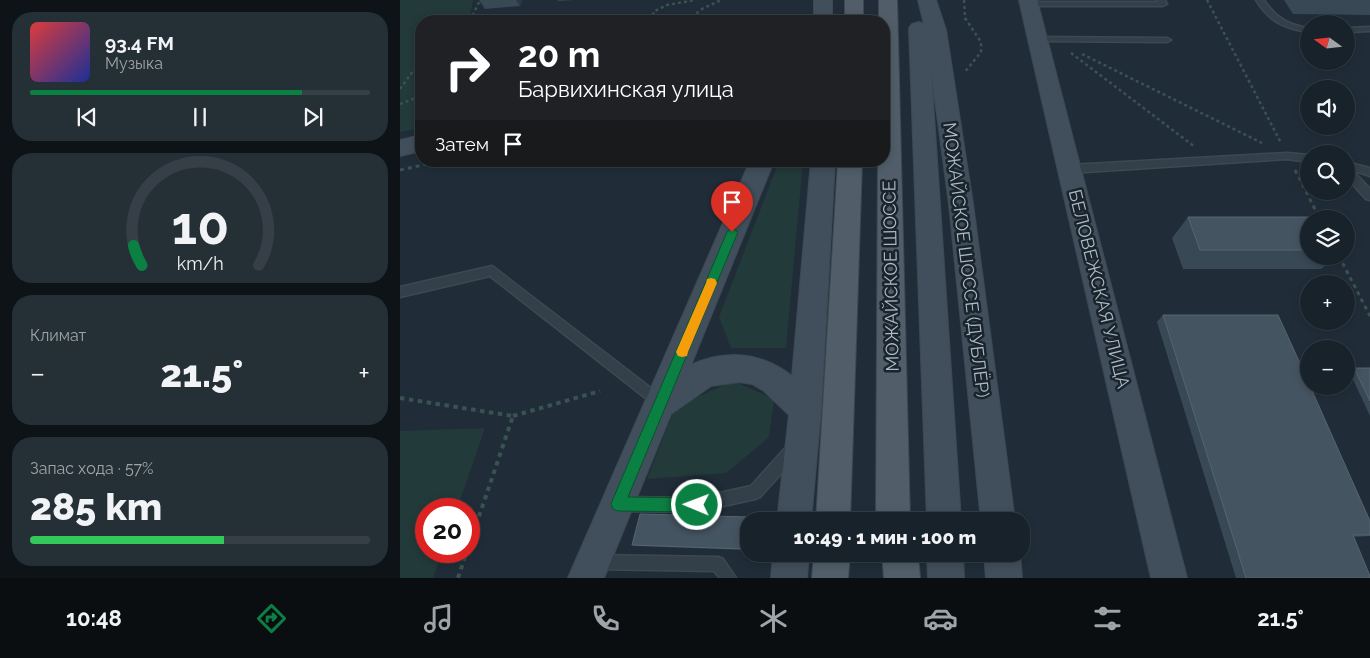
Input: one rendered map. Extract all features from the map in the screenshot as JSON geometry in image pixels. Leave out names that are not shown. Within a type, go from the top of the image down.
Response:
[{"type":"main road","points":[[854,0],[854,15]]},
{"type":"main road","name":"МОЖАЙСКОЕ ШОССЕ","points":[[888,0],[888,15]]},
{"type":"main road","points":[[918,0],[944,512]]},
{"type":"main road","name":"МОЖАЙСКОЕ ШОССЕ (ДУБЛЁР)","points":[[927,0],[936,30],[960,204],[997,512]]},
{"type":"main road","name":"БЕЛОВЕЖСКАЯ УЛИЦА","points":[[1029,2],[1046,40],[1070,169],[1169,578]]},
{"type":"main road","points":[[400,148],[415,145]]},
{"type":"main road","points":[[590,570],[759,167]]},
{"type":"main road","points":[[795,512],[823,167]]},
{"type":"main road","points":[[834,512],[850,167]]},
{"type":"main road","name":"МОЖАЙСКОЕ ШОССЕ","points":[[890,167],[893,512]]},
{"type":"main road","points":[[661,403],[708,372],[733,369],[753,371],[771,376],[788,390],[803,424]]},
{"type":"main road","points":[[893,471],[896,512]]},
{"type":"main road","points":[[789,578],[790,562]]},
{"type":"main road","points":[[830,578],[831,562]]},
{"type":"main road","points":[[893,562],[893,578]]},
{"type":"main road","points":[[901,562],[902,578]]},
{"type":"main road","points":[[945,562],[946,578]]},
{"type":"main road","points":[[1003,562],[1004,578]]},
{"type":"lane","points":[[1029,2],[1163,4],[1161,0]]},
{"type":"lane","points":[[1260,0],[1268,14],[1283,25],[1300,28]]},
{"type":"lane","points":[[1355,30],[1370,29]]},
{"type":"lane","points":[[1046,40],[1166,40]]},
{"type":"lane","points":[[1070,169],[1287,156],[1300,158]]},
{"type":"lane","points":[[1355,168],[1370,172]]},
{"type":"lane","points":[[1355,180],[1370,196]]},
{"type":"lane","points":[[400,292],[492,272],[661,403]]},
{"type":"lane","points":[[618,504],[697,505],[755,492],[780,466],[803,424]]},
{"type":"lane","points":[[590,570],[718,564],[729,578]]},
{"type":"path","points":[[473,15],[480,0]]},
{"type":"path","points":[[667,5],[672,0]]},
{"type":"path","points":[[654,15],[653,12],[667,5],[696,0]]},
{"type":"path","points":[[694,15],[702,9],[721,0]]},
{"type":"path","points":[[964,0],[965,18],[981,42],[981,52],[964,73]]},
{"type":"path","points":[[1207,0],[1315,210]]},
{"type":"path","points":[[1046,40],[1287,156]]},
{"type":"path","points":[[1046,40],[1212,160]]},
{"type":"path","points":[[400,89],[415,68]]},
{"type":"path","points":[[400,104],[415,98]]},
{"type":"path","points":[[400,170],[415,167]]},
{"type":"path","points":[[1344,265],[1370,316]]},
{"type":"path","points":[[400,398],[513,416],[600,391]]},
{"type":"path","points":[[480,514],[513,416]]},
{"type":"path","points":[[458,578],[463,563]]},
{"type":"green space","points":[[400,0],[473,0],[470,15],[415,15],[415,129],[400,132]]},
{"type":"green space","points":[[777,167],[802,167],[786,348],[731,348],[719,317]]},
{"type":"green space","points":[[733,381],[774,399],[769,437],[726,473],[647,479],[675,407]]},
{"type":"green space","points":[[485,428],[461,498],[415,498],[415,563],[438,563],[433,578],[400,578],[400,431]]},
{"type":"building","points":[[1188,217],[1300,217],[1300,250],[1200,250]]},
{"type":"building","points":[[1163,315],[1278,315],[1300,363],[1300,395],[1314,395],[1370,521],[1370,535],[1353,535],[1370,578],[1246,578]]},
{"type":"building","points":[[1355,368],[1370,368],[1370,401],[1355,370]]},
{"type":"building","points":[[640,514],[740,517],[740,549],[632,545]]},
{"type":"slow traffic","points":[[682,352],[711,283]]},
{"type":"route","points":[[697,505],[618,504],[732,232]]}]
